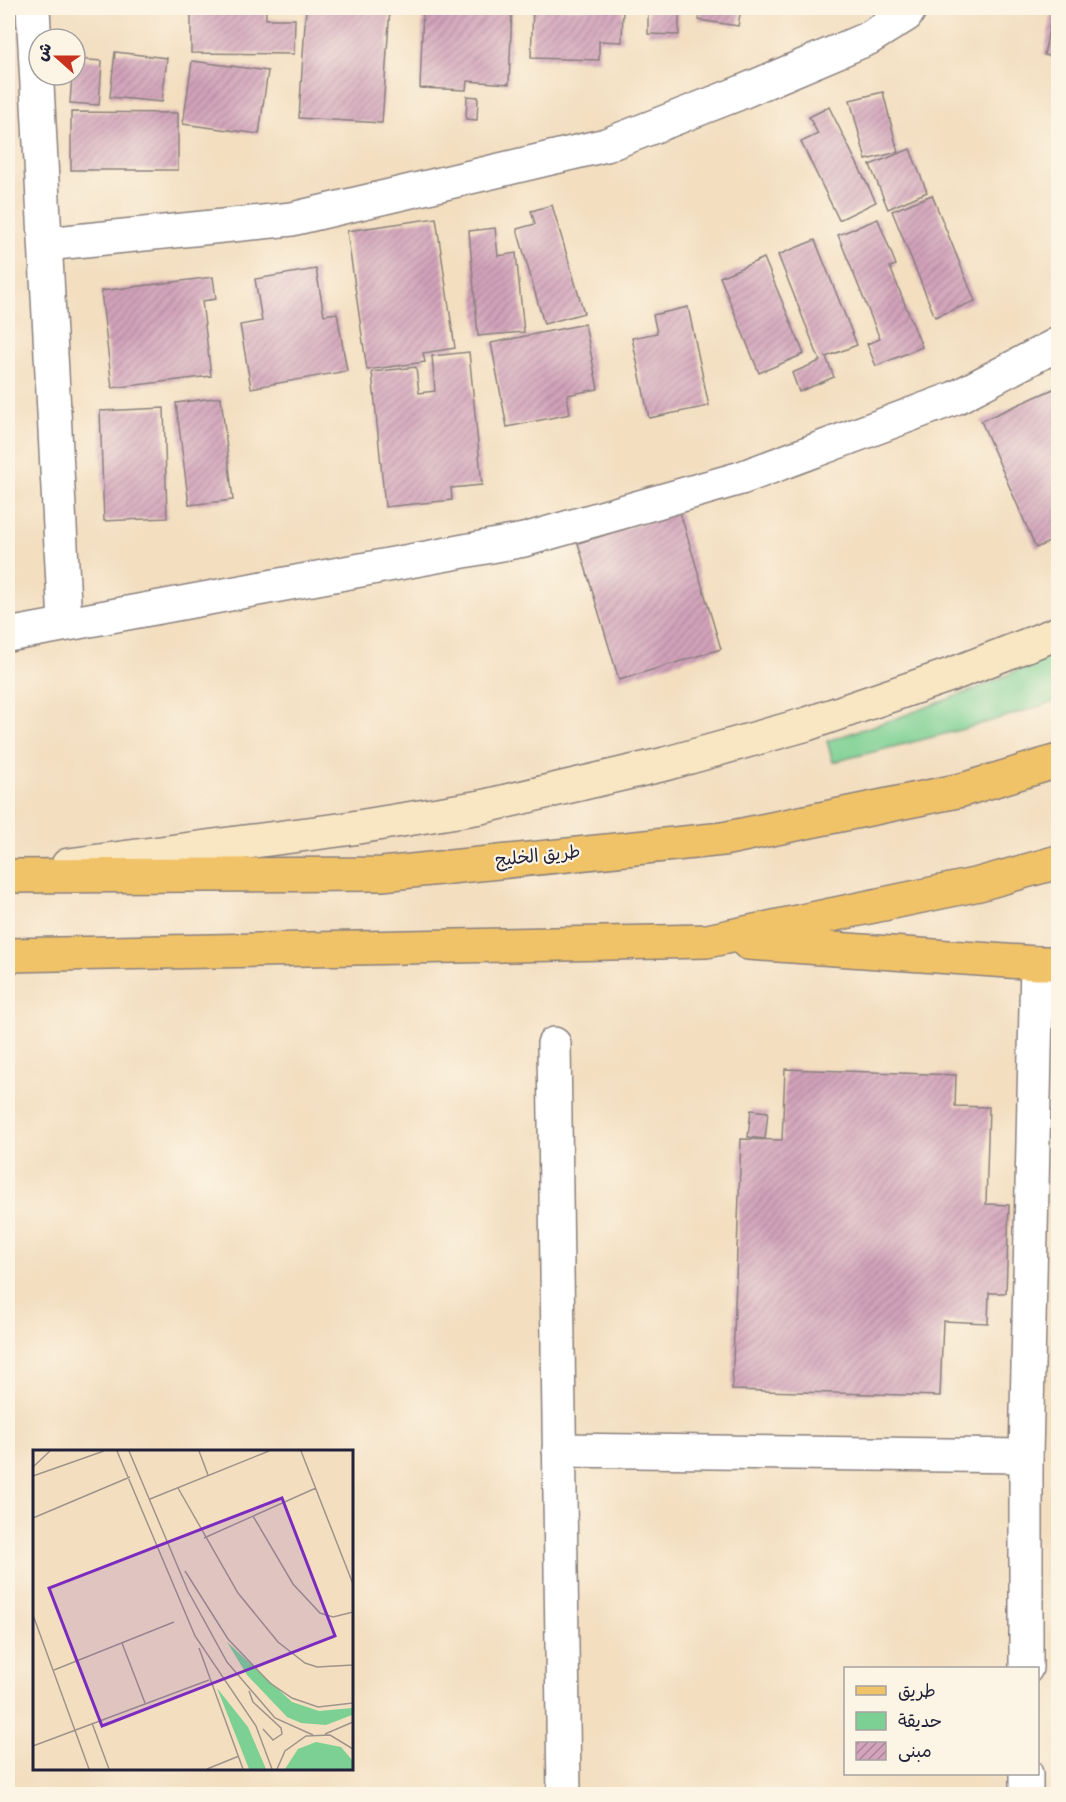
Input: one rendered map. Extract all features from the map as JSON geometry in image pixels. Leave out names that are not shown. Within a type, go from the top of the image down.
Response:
[{"type":"main road","points":[[8,874],[346,829],[492,804],[665,764],[807,724],[953,674],[1059,633]]},
{"type":"main road","name":"طريق الخليج","points":[[8,874],[382,874],[723,838],[962,790],[1059,761]]},
{"type":"main road","points":[[707,940],[979,884],[1059,862]]},
{"type":"main road","points":[[8,955],[707,940],[1048,963]]},
{"type":"street","points":[[33,8],[65,623]]},
{"type":"street","points":[[46,244],[292,219],[606,145],[737,94],[869,38],[906,15],[910,8]]},
{"type":"street","points":[[8,635],[524,540],[741,478],[955,398],[1059,344]]},
{"type":"street","points":[[1026,1667],[1026,1456],[1048,963]]},
{"type":"street","points":[[554,1044],[564,1794]]},
{"type":"street","points":[[559,1450],[1026,1456]]},
{"type":"street","points":[[1026,1775],[1026,1794]]},
{"type":"green space","points":[[1058,652],[1058,701],[964,729],[833,762],[827,741],[978,688]]},
{"type":"building","points":[[191,8],[266,8],[266,19],[295,19],[294,54],[191,53]]},
{"type":"building","points":[[306,8],[390,8],[382,123],[299,118]]},
{"type":"building","points":[[423,8],[512,8],[509,84],[467,81],[466,90],[420,88]]},
{"type":"building","points":[[533,8],[623,8],[622,42],[599,41],[599,60],[531,58]]},
{"type":"building","points":[[648,8],[679,8],[679,35],[648,34]]},
{"type":"building","points":[[701,8],[741,8],[738,26],[699,20]]},
{"type":"building","points":[[1053,8],[1058,8],[1058,58],[1044,55]]},
{"type":"building","points":[[115,52],[167,58],[162,102],[110,97]]},
{"type":"building","points":[[87,60],[102,61],[99,105],[70,103],[71,87],[87,87]]},
{"type":"building","points":[[192,61],[268,71],[259,134],[183,124]]},
{"type":"building","points":[[883,92],[898,152],[866,160],[850,100]]},
{"type":"building","points":[[467,96],[478,97],[477,120],[466,119]]},
{"type":"building","points":[[829,107],[876,202],[839,220],[801,142],[818,134],[809,117]]},
{"type":"building","points":[[71,112],[178,113],[178,170],[71,170]]},
{"type":"building","points":[[910,149],[927,192],[888,209],[870,165]]},
{"type":"building","points":[[932,195],[975,301],[935,317],[892,211]]},
{"type":"building","points":[[552,205],[584,313],[544,324],[517,229],[535,224],[531,211]]},
{"type":"building","points":[[436,218],[455,348],[423,353],[425,362],[367,370],[347,231]]},
{"type":"building","points":[[878,219],[896,265],[890,267],[922,347],[876,366],[867,344],[880,339],[838,235]]},
{"type":"building","points":[[495,228],[498,256],[516,253],[524,332],[478,336],[469,231]]},
{"type":"building","points":[[815,240],[857,345],[826,357],[834,377],[799,392],[792,373],[820,361],[778,255]]},
{"type":"building","points":[[764,258],[804,354],[759,373],[720,277]]},
{"type":"building","points":[[316,269],[324,315],[337,313],[347,371],[251,388],[240,325],[262,321],[255,279]]},
{"type":"building","points":[[213,277],[216,299],[202,301],[211,376],[112,388],[101,291]]},
{"type":"building","points":[[688,307],[709,406],[649,418],[632,338],[657,333],[653,315]]},
{"type":"building","points":[[585,324],[598,389],[567,395],[570,414],[507,427],[491,343]]},
{"type":"building","points":[[469,352],[482,485],[451,488],[452,500],[385,507],[372,372],[416,367],[419,393],[435,391],[432,356]]},
{"type":"building","points":[[1058,387],[1058,538],[1036,548],[981,421]]},
{"type":"building","points":[[221,397],[233,500],[189,505],[176,403]]},
{"type":"building","points":[[164,408],[167,518],[104,521],[100,411]]},
{"type":"building","points":[[680,512],[721,649],[619,680],[578,543]]},
{"type":"building","points":[[785,1069],[956,1075],[955,1106],[989,1107],[986,1204],[1009,1205],[1006,1293],[989,1293],[988,1323],[943,1321],[940,1396],[732,1390],[741,1139],[782,1140]]},
{"type":"building","points":[[751,1110],[768,1112],[765,1139],[748,1137]]}]
